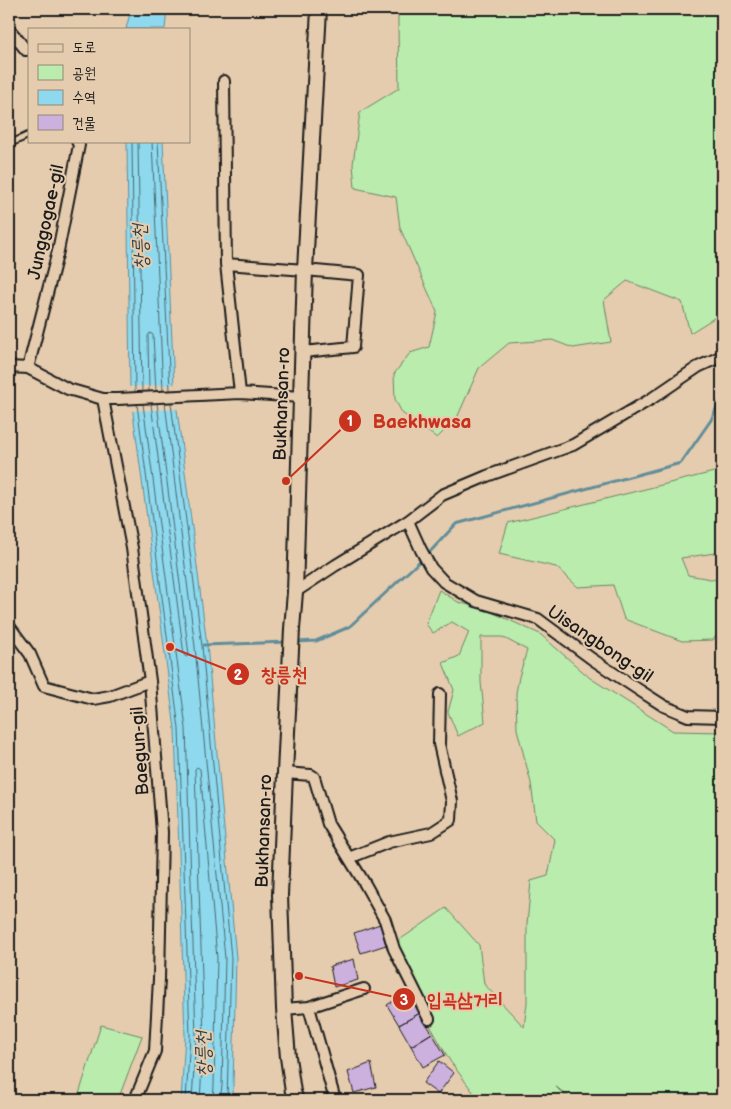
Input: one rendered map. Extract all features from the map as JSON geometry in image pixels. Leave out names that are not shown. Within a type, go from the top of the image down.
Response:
[{"type":"main road","name":"Bukhansan-ro","points":[[294,1098],[284,1009],[280,895],[295,592],[306,270],[319,9]]},
{"type":"street","points":[[9,29],[28,50]]},
{"type":"street","points":[[224,81],[226,264],[240,393]]},
{"type":"street","name":"Junggogae-gil","points":[[28,368],[58,251],[79,145],[78,142]]},
{"type":"street","points":[[226,264],[359,275],[353,347],[303,352]]},
{"type":"street","points":[[295,592],[408,521],[442,495],[487,476],[574,445],[651,399],[698,367],[722,356]]},
{"type":"street","points":[[9,367],[28,368],[68,390],[103,399],[240,393],[302,397]]},
{"type":"street","name":"Baegun-gil","points":[[103,399],[132,548],[150,681],[162,832],[159,979],[155,1050],[135,1100]]},
{"type":"street","name":"Uisangbong-gil","points":[[408,521],[431,568],[444,582],[476,601],[538,619],[592,659],[664,706],[688,716],[722,717]]},
{"type":"street","points":[[9,626],[30,654],[44,686],[93,699],[110,696],[150,681]]},
{"type":"street","points":[[349,858],[389,842],[431,833],[450,820],[452,801],[439,744],[440,694]]},
{"type":"street","points":[[285,773],[311,775],[314,777],[328,824],[385,920],[394,950],[429,1019]]},
{"type":"street","points":[[284,1009],[309,1007],[364,989]]},
{"type":"street","points":[[309,1007],[335,1100]]},
{"type":"lane","points":[[9,144],[28,135]]},
{"type":"green space","points":[[398,9],[722,9],[722,313],[690,333],[682,302],[627,281],[604,300],[611,342],[573,348],[552,340],[509,343],[479,368],[457,418],[437,438],[402,413],[395,399],[394,374],[410,353],[429,347],[437,312],[400,228],[396,197],[355,188],[353,164],[360,112],[399,88]]},
{"type":"green space","points":[[722,470],[722,552],[681,558],[688,575],[722,581],[722,628],[713,640],[682,641],[624,619],[613,585],[578,587],[556,567],[499,554],[508,523]]},
{"type":"green space","points":[[439,590],[458,602],[487,610],[540,634],[590,678],[673,731],[722,732],[722,1100],[573,1100],[555,1086],[569,1100],[479,1100],[450,1061],[391,956],[398,941],[446,908],[479,945],[484,984],[524,1027],[527,1003],[527,924],[531,881],[548,876],[555,840],[536,821],[531,783],[517,729],[516,693],[527,650],[502,637],[481,637],[481,682],[485,722],[458,736],[448,712],[454,690],[443,663],[459,656],[469,632],[452,622],[433,633],[426,624]]},
{"type":"green space","points":[[101,1025],[142,1036],[118,1100],[77,1100]]},
{"type":"water","points":[[131,9],[167,9],[165,28],[126,28]]},
{"type":"water","points":[[127,142],[163,142],[174,386],[207,645],[236,958],[233,1086],[231,1100],[181,1100],[185,1036],[175,729],[130,390]]},
{"type":"pier","points":[[176,384],[180,409],[130,411],[127,387]]},
{"type":"building","points":[[380,924],[386,945],[361,953],[354,933]]},
{"type":"building","points":[[354,959],[358,980],[334,987],[330,966]]},
{"type":"building","points":[[408,992],[420,1013],[399,1025],[387,1005]]},
{"type":"building","points":[[420,1013],[432,1033],[411,1046],[399,1025]]},
{"type":"building","points":[[432,1033],[445,1055],[423,1067],[411,1046]]},
{"type":"building","points":[[439,1061],[454,1073],[438,1094],[423,1083]]},
{"type":"building","points":[[371,1063],[376,1087],[354,1093],[348,1072]]},
{"type":"waterway","points":[[427,555],[456,524],[681,463],[711,420],[722,396]]},
{"type":"waterway","points":[[296,642],[316,641],[349,627],[422,559]]},
{"type":"waterway","points":[[204,645],[287,642]]},
{"type":"place","name":"Baekhwasa","points":[[286,481]]},
{"type":"place","name":"창릉천","points":[[170,647]]},
{"type":"place","name":"입곡삼거리","points":[[299,976]]}]
